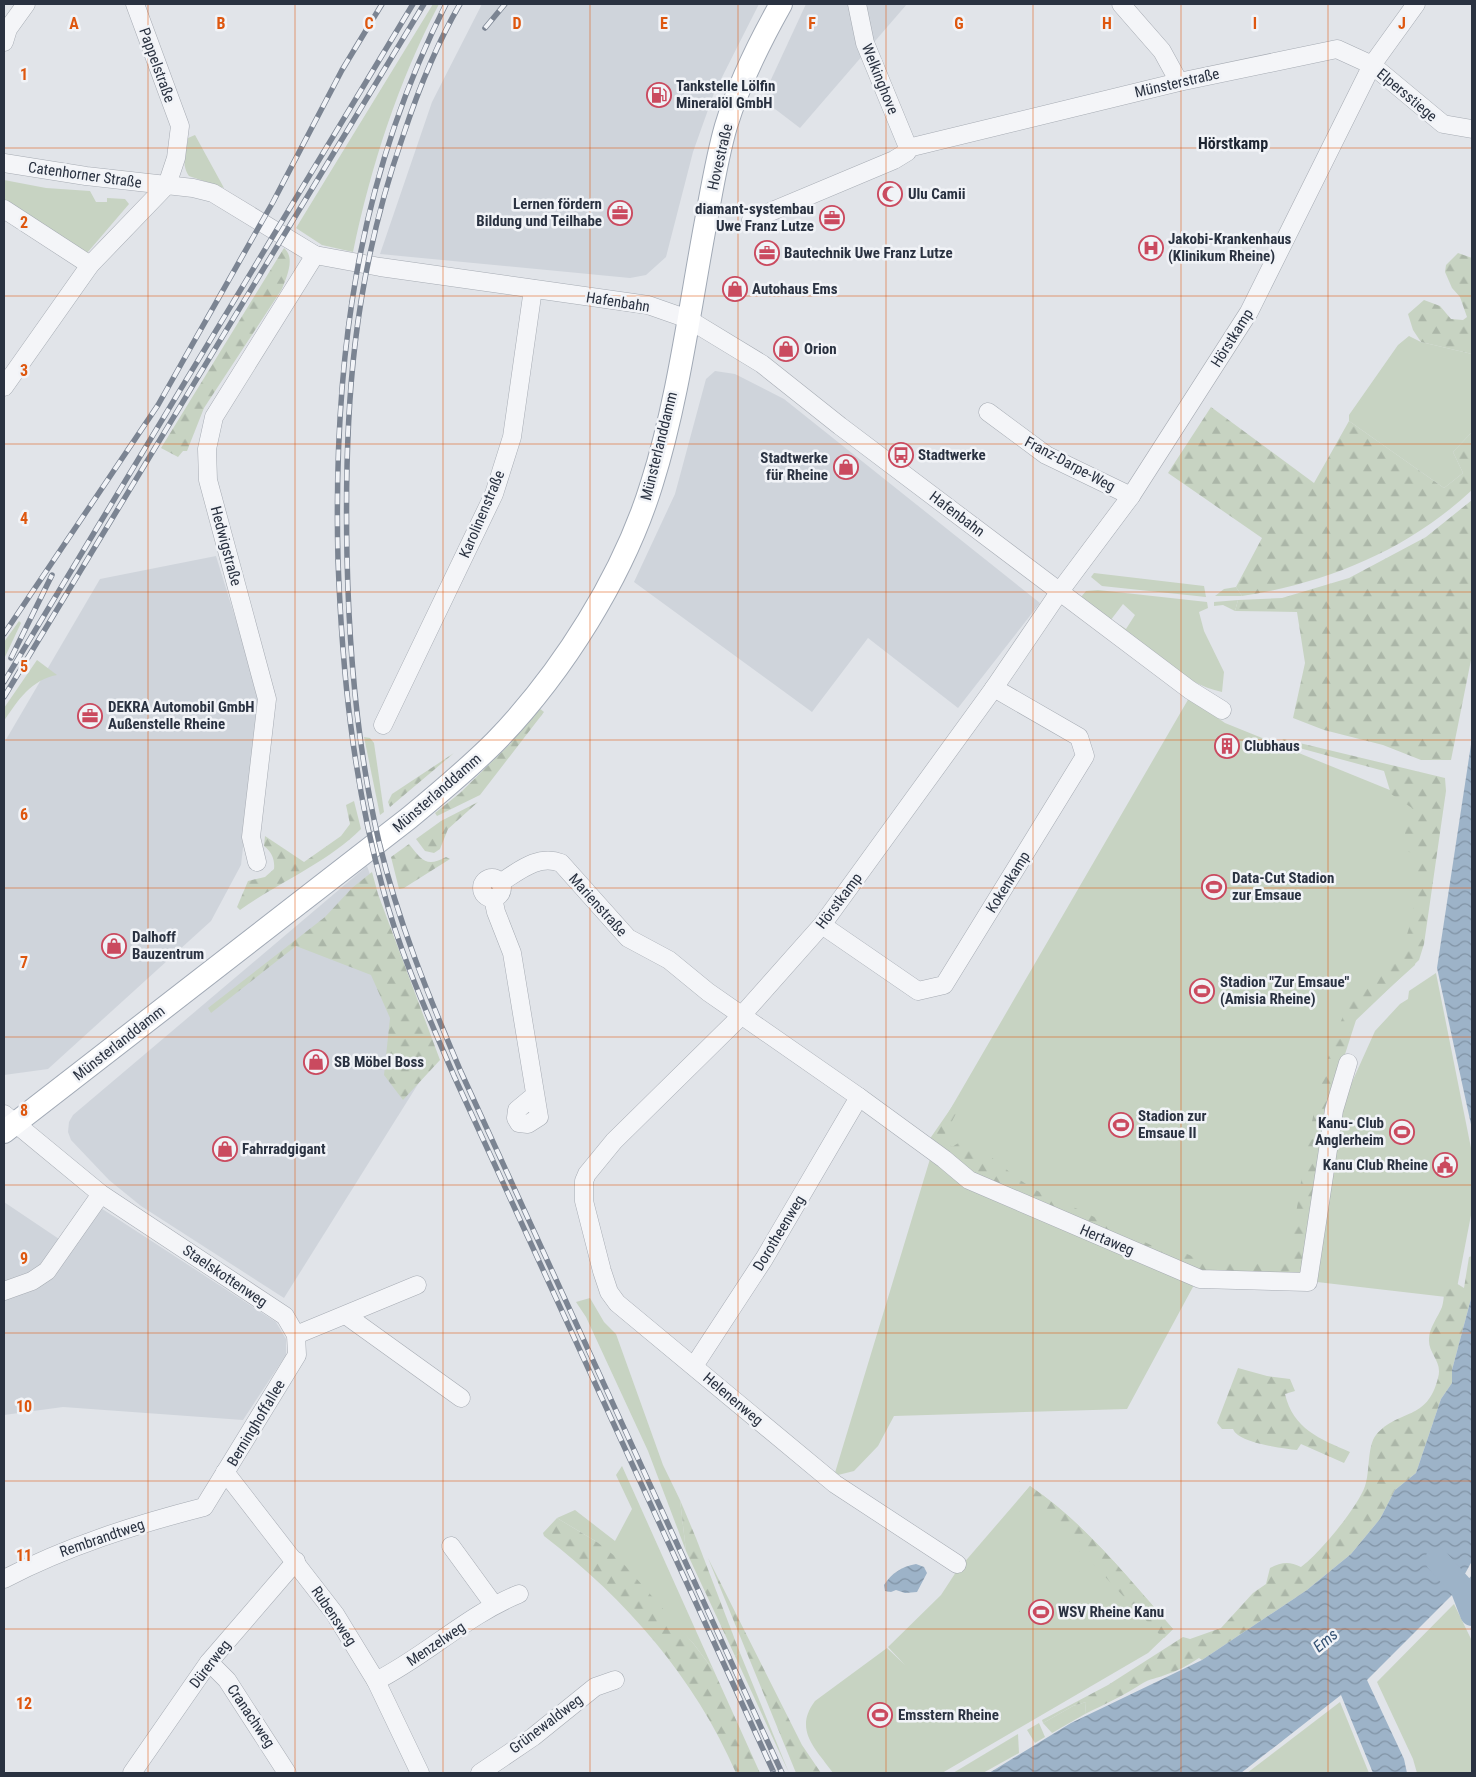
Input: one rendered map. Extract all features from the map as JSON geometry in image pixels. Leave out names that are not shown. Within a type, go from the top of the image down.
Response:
[{"type":"main road","name":"Hovestraße","points":[[688,319],[727,124],[738,89],[756,49],[781,4]]},
{"type":"main road","name":"Münsterlanddamm","points":[[8,1123],[409,818],[456,779],[495,741],[530,702],[564,657],[598,602],[641,516],[653,482],[669,415],[688,319]]},
{"type":"street","points":[[5,33],[26,4]]},
{"type":"street","name":"Pappelstraße","points":[[135,4],[180,126],[176,158],[167,185]]},
{"type":"street","name":"Welkinghove","points":[[857,4],[865,43],[908,150]]},
{"type":"street","points":[[1121,4],[1162,51],[1180,82]]},
{"type":"street","points":[[1372,65],[1416,4]]},
{"type":"street","name":"Münsterstraße","points":[[752,220],[894,160],[908,150],[1180,82],[1336,49],[1372,65]]},
{"type":"street","name":"Elpersstiege","points":[[1372,65],[1443,124],[1472,129]]},
{"type":"street","name":"Hörstkamp","points":[[584,1181],[614,1141],[742,1014],[822,926],[994,688],[1060,591],[1131,496],[1249,312],[1372,65]]},
{"type":"street","name":"Catenhorner Straße","points":[[4,163],[86,176],[167,185]]},
{"type":"street","points":[[4,387],[90,265],[167,185]]},
{"type":"street","name":"Hafenbahn","points":[[167,185],[193,188],[213,194],[315,255],[380,267],[648,305],[688,319],[762,364],[840,426],[1060,591]]},
{"type":"street","points":[[4,209],[90,265]]},
{"type":"street","name":"Hedwigstraße","points":[[257,862],[251,837],[268,699],[208,480],[206,449],[214,417],[315,255]]},
{"type":"street","name":"Karolinenstraße","points":[[383,725],[494,494],[512,437],[533,289]]},
{"type":"street","name":"Franz-Darpe-Weg","points":[[988,412],[1046,455],[1131,496]]},
{"type":"street","points":[[1060,591],[1190,690],[1222,710]]},
{"type":"street","name":"Kokenkamp","points":[[822,926],[918,991],[944,985],[1085,756],[1079,737],[994,688]]},
{"type":"street","name":"Marienstraße","points":[[535,1095],[512,953],[496,912],[497,890],[536,862],[552,860],[560,863],[628,938],[669,960],[708,992],[742,1014]]},
{"type":"street","name":"Hertaweg","points":[[742,1014],[944,1159],[969,1180],[1200,1279],[1308,1282],[1334,1110],[1348,1063]]},
{"type":"street","name":"Dorotheenweg","points":[[694,1366],[764,1259],[859,1097]]},
{"type":"street","name":"Staelskottenweg","points":[[8,1123],[101,1194],[285,1316],[296,1335]]},
{"type":"street","name":"Helenenweg","points":[[584,1181],[584,1201],[602,1271],[610,1292],[617,1303],[835,1484],[957,1564]]},
{"type":"street","points":[[4,1291],[32,1281],[47,1271],[101,1194]]},
{"type":"street","points":[[296,1335],[347,1316],[416,1285]]},
{"type":"street","points":[[347,1316],[462,1398]]},
{"type":"street","name":"Berninghoffallee","points":[[204,1507],[297,1355],[296,1335]]},
{"type":"street","name":"Rubensweg","points":[[226,1472],[335,1614],[376,1681],[420,1773]]},
{"type":"street","name":"Rembrandtweg","points":[[4,1579],[66,1550],[129,1527],[204,1507]]},
{"type":"street","points":[[451,1546],[494,1604]]},
{"type":"street","name":"Dürerweg","points":[[132,1773],[209,1662],[296,1561]]},
{"type":"street","name":"Menzelweg","points":[[376,1681],[395,1672],[494,1604],[519,1594]]},
{"type":"street","name":"Cranachweg","points":[[209,1662],[227,1680],[287,1773]]},
{"type":"street","name":"Grünewaldweg","points":[[480,1773],[532,1737],[595,1687],[615,1680]]},
{"type":"shaded area","points":[[482,4],[759,4],[714,93],[693,152],[666,257],[646,275],[630,278],[380,254],[432,102]]},
{"type":"shaded area","points":[[806,4],[907,4],[800,128],[762,99]]},
{"type":"shaded area","points":[[715,371],[735,374],[784,399],[1040,603],[958,708],[868,638],[812,712],[634,582],[675,494],[706,379]]},
{"type":"shaded area","points":[[216,556],[260,698],[241,865],[211,921],[48,1069],[4,1075],[4,743],[100,579]]},
{"type":"shaded area","points":[[367,866],[435,1057],[284,1298],[141,1206],[109,1180],[71,1140],[68,1132],[69,1122],[73,1115]]},
{"type":"shaded area","points":[[87,1199],[276,1322],[286,1339],[286,1355],[243,1420],[63,1407],[4,1415],[4,1202],[59,1239]]},
{"type":"green space","points":[[433,4],[439,4],[411,64],[377,156],[353,252],[322,245],[296,228]]},
{"type":"green space","points":[[195,135],[224,188],[189,176],[186,171],[185,157],[188,138]]},
{"type":"green space","points":[[4,180],[46,188],[90,191],[96,202],[107,202],[107,198],[125,199],[129,204],[87,253],[4,200]]},
{"type":"green space","points":[[284,248],[288,252],[290,262],[282,289],[204,408],[187,451],[183,451],[178,457],[161,448]]},
{"type":"green space","points":[[1458,253],[1472,258],[1472,354],[1421,342],[1413,330],[1408,314],[1424,300],[1440,306],[1451,319],[1463,320],[1467,317],[1460,297],[1452,288],[1445,272],[1446,265]]},
{"type":"green space","points":[[1409,336],[1421,342],[1472,354],[1472,432],[1453,452],[1463,473],[1444,488],[1349,421],[1349,415],[1398,345]]},
{"type":"green space","points":[[1211,407],[1314,483],[1349,421],[1444,488],[1463,473],[1453,452],[1472,432],[1472,490],[1421,530],[1365,561],[1305,582],[1242,596],[1236,587],[1262,538],[1168,473]]},
{"type":"green space","points":[[1472,500],[1472,655],[1451,760],[1421,760],[1383,745],[1324,730],[1293,718],[1305,663],[1297,612],[1235,611],[1238,600],[1282,598],[1349,578],[1426,537]]},
{"type":"green space","points":[[1094,573],[1204,586],[1206,597],[1102,586],[1091,577]]},
{"type":"green space","points":[[1236,587],[1242,596],[1215,596],[1224,589]]},
{"type":"green space","points":[[1098,590],[1207,602],[1208,608],[1199,612],[1204,631],[1224,672],[1222,692],[1194,682],[1167,666],[1118,627],[1120,625],[1126,629],[1135,615],[1123,604],[1110,621],[1084,603],[1081,597],[1086,591]]},
{"type":"green space","points":[[1238,600],[1235,611],[1223,605],[1214,606],[1214,602]]},
{"type":"green space","points":[[19,621],[21,623],[4,659],[4,642]]},
{"type":"green space","points":[[37,660],[57,675],[32,686],[4,721],[4,708]]},
{"type":"green space","name":"Stadion \"Zur Emsaue\" (Amisia Rheine)","points":[[1189,698],[1225,723],[1434,808],[1415,965],[1357,1017],[1328,1107],[1299,1281],[1201,1275],[975,1173],[933,1139]]},
{"type":"green space","points":[[539,708],[544,712],[480,795],[437,816],[435,813],[460,793],[511,743],[511,739]]},
{"type":"green space","points":[[364,737],[370,738],[374,743],[384,812],[380,815]]},
{"type":"green space","points":[[1283,739],[1445,778],[1446,791],[1424,944],[1419,960],[1352,1024],[1325,1108],[1303,1264],[1299,1271],[1294,1273],[1196,1272],[976,1176],[929,1140],[965,1088],[968,1091],[943,1138],[952,1147],[966,1140],[1020,1180],[1037,1190],[1171,1254],[1180,1252],[1195,1258],[1279,1264],[1291,1248],[1311,1127],[1335,1037],[1350,1001],[1361,987],[1394,957],[1407,935],[1413,908],[1418,855],[1406,851],[1405,833],[1412,808],[1391,794],[1384,771],[1281,743]]},
{"type":"green space","points":[[454,753],[390,807],[388,802],[392,794]]},
{"type":"green space","points":[[354,801],[361,829],[348,841],[318,862],[240,910],[237,907],[248,881],[265,877],[274,869],[272,856],[264,846],[265,836],[304,862],[341,836],[350,824],[346,805]]},
{"type":"green space","points":[[478,802],[448,829],[440,849],[434,853],[425,851],[416,839],[441,821]]},
{"type":"green space","points":[[409,844],[425,861],[434,862],[446,857],[450,859],[404,888],[399,889],[391,857]]},
{"type":"green space","points":[[372,872],[378,894],[440,1060],[403,1100],[384,1075],[390,1018],[371,975],[296,946],[211,1013],[208,1008],[325,917],[352,888]]},
{"type":"green space","name":"Kanu- Club Anglerheim","points":[[1436,973],[1472,1153],[1472,1210],[1455,1298],[1317,1282],[1313,1279],[1339,1111],[1375,1031],[1400,1004],[1408,999],[1409,991]]},
{"type":"green space","points":[[930,1159],[965,1188],[1194,1285],[1127,1409],[894,1416],[878,1446],[854,1471],[834,1476]]},
{"type":"green space","points":[[1472,1256],[1472,1295],[1452,1370],[1452,1383],[1441,1399],[1416,1473],[1395,1490],[1380,1519],[1351,1554],[1307,1590],[1202,1660],[1199,1658],[1178,1670],[1145,1682],[1085,1714],[1086,1702],[1073,1706],[1043,1723],[1042,1720],[1108,1685],[1183,1637],[1190,1639],[1221,1628],[1253,1593],[1266,1584],[1270,1568],[1285,1563],[1301,1567],[1318,1552],[1337,1530],[1361,1495],[1367,1481],[1371,1446],[1376,1435],[1394,1421],[1420,1408],[1427,1402],[1433,1392],[1438,1378],[1439,1367],[1429,1344],[1430,1331],[1442,1307],[1445,1285],[1448,1278],[1464,1288],[1469,1257]]},
{"type":"green space","points":[[590,1298],[604,1322],[616,1334],[663,1465],[680,1500],[686,1551],[648,1451],[586,1317],[576,1302]]},
{"type":"green space","points":[[1238,1368],[1267,1376],[1290,1379],[1295,1391],[1285,1394],[1294,1416],[1318,1437],[1350,1452],[1344,1463],[1301,1444],[1297,1450],[1271,1446],[1243,1438],[1233,1429],[1222,1429],[1217,1423]]},
{"type":"green space","points":[[622,1466],[714,1671],[693,1643],[597,1542],[557,1518],[575,1510],[615,1541],[632,1509],[616,1475]]},
{"type":"green space","name":"WSV Rheine Kanu","points":[[1030,1486],[1070,1517],[1106,1553],[1173,1629],[1148,1653],[942,1773],[833,1773],[809,1739],[806,1721],[815,1701],[887,1648],[905,1665],[888,1647],[941,1595],[956,1572]]},
{"type":"green space","points":[[1030,1486],[1070,1517],[1123,1572],[1173,1629],[1164,1638],[1093,1564],[1021,1497]]},
{"type":"green space","points":[[680,1500],[740,1653],[735,1656],[686,1551]]},
{"type":"green space","points":[[557,1518],[597,1542],[621,1561],[693,1643],[714,1671],[760,1773],[736,1773],[700,1705],[679,1673],[655,1642],[603,1586],[544,1536],[543,1533]]},
{"type":"green space","points":[[708,1558],[802,1745],[821,1773],[796,1773]]},
{"type":"green space","points":[[1454,1604],[1472,1641],[1472,1773],[1417,1773],[1413,1759],[1377,1682]]},
{"type":"green space","points":[[740,1653],[789,1773],[735,1656]]},
{"type":"green space","points":[[1086,1702],[1085,1714],[1052,1733],[1043,1723],[1073,1706]]},
{"type":"green space","points":[[1340,1702],[1369,1773],[1247,1773]]},
{"type":"green space","points":[[1039,1723],[1045,1737],[1035,1743],[1027,1730]]},
{"type":"green space","points":[[1018,1734],[1019,1753],[983,1773],[953,1773]]},
{"type":"water","points":[[1472,738],[1472,1129],[1437,968]]},
{"type":"water","name":"Ems","points":[[1472,1295],[1472,1561],[1455,1592],[1367,1680],[1404,1759],[1407,1773],[1373,1773],[1341,1695],[1241,1773],[989,1773],[1071,1723],[1202,1660],[1307,1590],[1351,1554],[1380,1519],[1395,1490],[1416,1473],[1441,1399],[1452,1383],[1452,1370]]},
{"type":"water","points":[[916,1564],[924,1567],[927,1573],[917,1592],[885,1591],[884,1585],[890,1577],[901,1569]]},
{"type":"water","points":[[1472,1575],[1472,1618],[1467,1600],[1459,1590]]},
{"type":"waterway","points":[[1437,1560],[1462,1588],[1472,1614]]},
{"type":"railway","points":[[4,634],[158,405],[273,202],[342,70],[382,4]]},
{"type":"railway","points":[[4,682],[413,4]]},
{"type":"railway","points":[[4,697],[424,4]]},
{"type":"railway","points":[[446,4],[415,71],[390,138],[371,206],[356,275],[346,344],[340,415],[338,560],[346,684],[364,808],[390,913],[406,961],[434,1030],[773,1771]]},
{"type":"railway","points":[[460,4],[435,52],[421,85],[386,189],[373,241],[355,343],[347,447],[348,592],[352,664],[360,736],[371,807],[395,901],[426,987],[461,1072],[782,1773]]},
{"type":"railway","points":[[485,28],[505,4]]},
{"type":"railway","points":[[11,658],[52,575]]},
{"type":"place","name":"Tankstelle Lölfin Mineralöl GmbH","points":[[659,95]]},
{"type":"place","name":"Ulu Camii","points":[[890,194]]},
{"type":"place","name":"Lernen fördern Bildung und Teilhabe","points":[[620,213]]},
{"type":"place","name":"diamant-systembau Uwe Franz Lutze","points":[[832,218]]},
{"type":"place","name":"Jakobi-Krankenhaus (Klinikum Rheine)","points":[[1151,248]]},
{"type":"place","name":"Bautechnik Uwe Franz Lutze","points":[[767,253]]},
{"type":"place","name":"Autohaus Ems","points":[[735,289]]},
{"type":"place","name":"Orion","points":[[786,349]]},
{"type":"place","name":"Stadtwerke","points":[[901,455]]},
{"type":"place","name":"Stadtwerke für Rheine","points":[[846,467]]},
{"type":"place","name":"DEKRA Automobil GmbH Außenstelle Rheine","points":[[90,716]]},
{"type":"place","name":"Clubhaus","points":[[1227,746]]},
{"type":"place","name":"Data-Cut Stadion zur Emsaue","points":[[1214,887]]},
{"type":"place","name":"Dalhoff Bauzentrum","points":[[114,946]]},
{"type":"place","name":"Stadion \"Zur Emsaue\" (Amisia Rheine)","points":[[1202,991]]},
{"type":"place","name":"SB Möbel Boss","points":[[316,1062]]},
{"type":"place","name":"Stadion zur Emsaue II","points":[[1121,1125]]},
{"type":"place","name":"Kanu- Club Anglerheim","points":[[1402,1132]]},
{"type":"place","name":"Fahrradgigant","points":[[225,1149]]},
{"type":"place","name":"Kanu Club Rheine","points":[[1445,1165]]},
{"type":"place","name":"WSV Rheine Kanu","points":[[1041,1612]]},
{"type":"place","name":"Emsstern Rheine","points":[[880,1715]]},
{"type":"district","name":"Hörstkamp","points":[[1233,143]]}]
